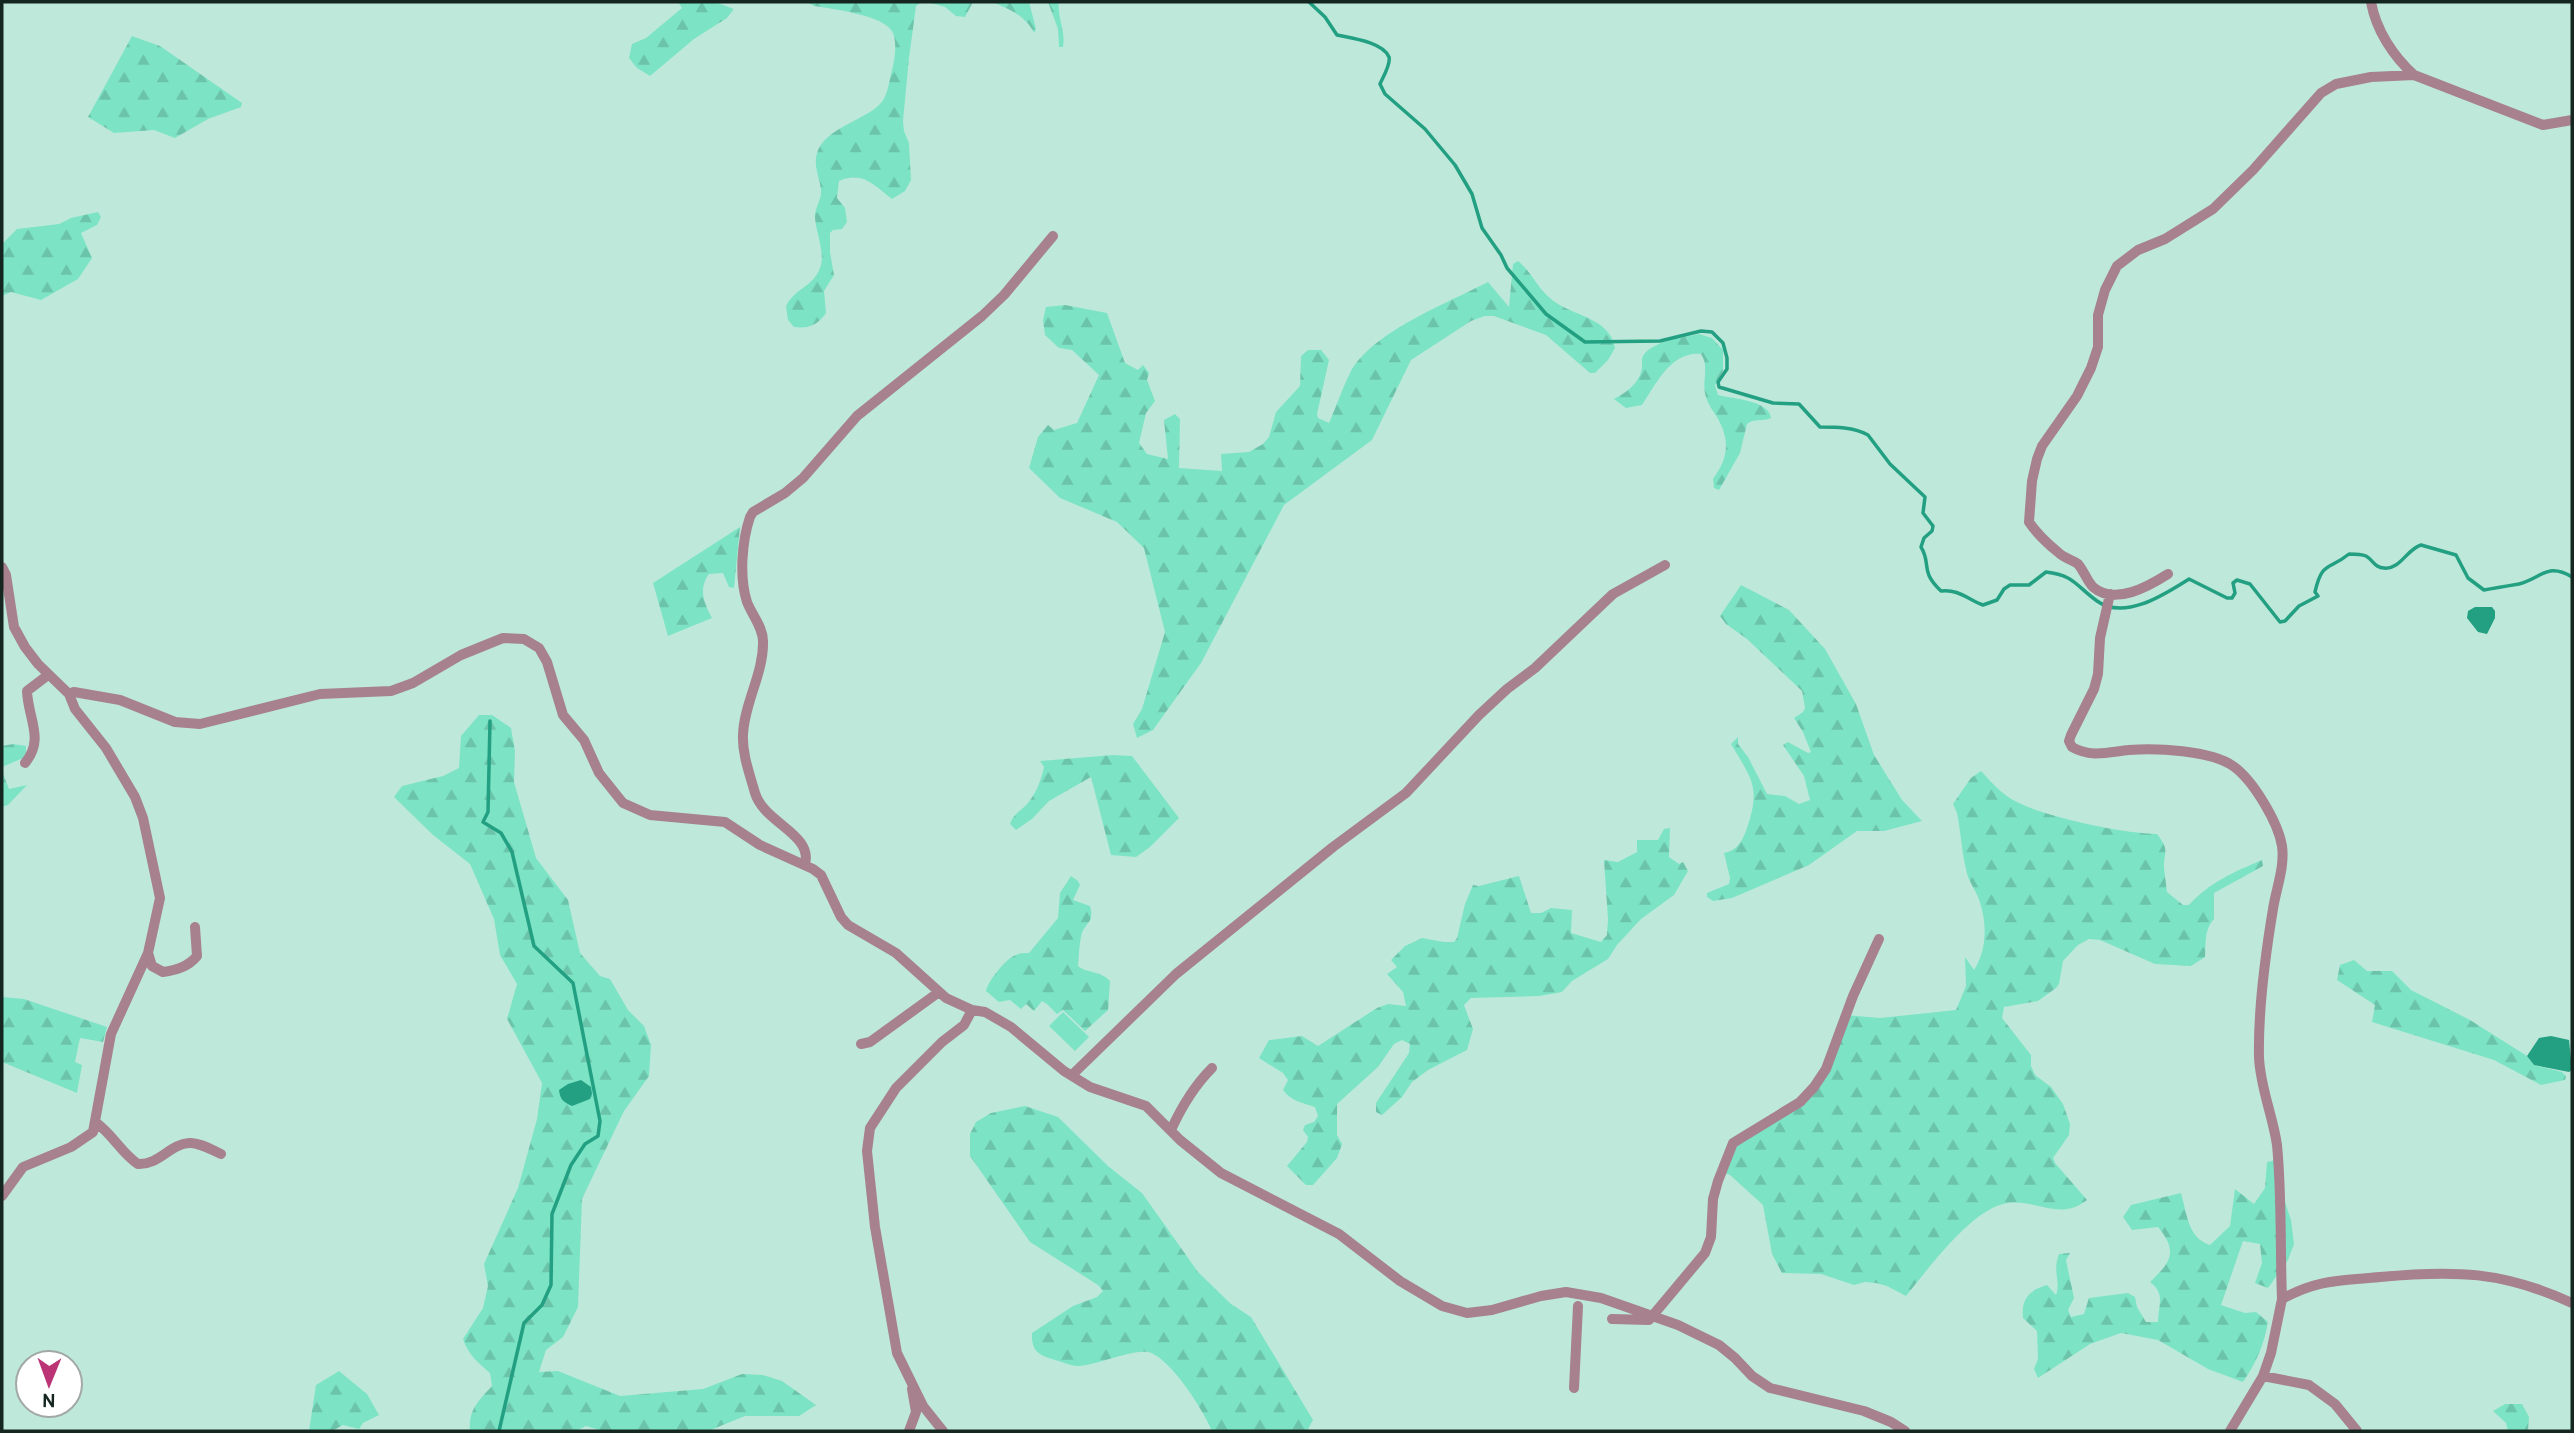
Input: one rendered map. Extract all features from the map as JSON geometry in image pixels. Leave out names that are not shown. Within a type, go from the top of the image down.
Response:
[{"type":"street","points":[[2371,2],[2374,21],[2400,62],[2414,75],[2543,125],[2572,120]]},
{"type":"street","points":[[2230,1431],[2263,1376],[2271,1353],[2282,1299],[2277,1146],[2259,1059],[2266,961],[2282,845],[2261,800],[2243,776],[2216,757],[2141,749],[2092,754],[2072,747],[2069,741],[2071,735],[2091,698],[2096,681],[2107,603],[2078,564],[2060,554],[2029,522],[2032,481],[2042,446],[2077,396],[2091,368],[2098,347],[2098,315],[2117,266],[2138,250],[2165,239],[2213,209],[2253,170],[2321,93],[2336,84],[2371,77],[2414,75]]},
{"type":"street","points":[[804,864],[806,852],[796,836],[774,820],[759,803],[745,754],[743,733],[763,651],[764,636],[748,603],[743,575],[749,521],[753,512],[785,493],[803,478],[874,400],[982,316],[1004,295],[1053,236]]},
{"type":"street","points":[[1072,1076],[1176,974],[1333,847],[1406,793],[1479,715],[1535,668],[1613,594],[1665,565]]},
{"type":"street","points":[[2,566],[6,575],[14,627],[25,648],[69,694],[75,709],[112,758],[135,797],[143,818],[160,898],[148,953],[111,1034],[93,1132],[84,1139],[23,1167],[2,1196]]},
{"type":"street","points":[[2107,603],[2168,574]]},
{"type":"street","points":[[69,694],[74,692],[120,700],[175,722],[200,724],[320,694],[374,694],[391,691],[413,683],[461,654],[503,638],[524,639],[539,648],[547,662],[563,715],[584,740],[599,773],[623,803],[650,816],[725,822],[760,845],[804,864],[821,875],[841,917],[848,925],[896,953],[940,992],[1011,1027],[1072,1076],[1090,1087],[1146,1106],[1221,1173],[1339,1234],[1400,1281],[1454,1311],[1492,1310],[1566,1292],[1601,1298],[1654,1315],[1719,1345],[1752,1376],[1770,1388],[1864,1411],[1905,1431]]},
{"type":"street","points":[[25,763],[33,753],[36,743],[27,691],[48,675]]},
{"type":"street","points":[[148,953],[152,966],[163,972],[182,968],[197,956],[195,927]]},
{"type":"street","points":[[1612,1319],[1649,1320],[1706,1253],[1711,1237],[1717,1181],[1733,1143],[1786,1112],[1814,1087],[1835,1049],[1853,996],[1879,939]]},
{"type":"street","points":[[861,1044],[870,1042],[940,992]]},
{"type":"street","points":[[943,1431],[923,1406],[897,1353],[875,1227],[867,1142],[870,1128],[896,1088],[964,1025],[972,1010]]},
{"type":"street","points":[[1171,1130],[1182,1108],[1212,1068]]},
{"type":"street","points":[[95,1122],[138,1164],[154,1161],[187,1143],[196,1143],[221,1154]]},
{"type":"street","points":[[2282,1299],[2302,1288],[2325,1281],[2421,1272],[2458,1273],[2517,1281],[2572,1303]]},
{"type":"street","points":[[1574,1388],[1578,1306]]},
{"type":"street","points":[[2263,1376],[2309,1385],[2335,1404],[2357,1431]]},
{"type":"street","points":[[909,1431],[916,1412],[910,1378]]},
{"type":"green space","points":[[678,2],[715,2],[734,9],[727,18],[694,39],[650,76],[637,68],[629,58],[632,44],[646,38],[682,8]]},
{"type":"green space","points":[[807,2],[922,2],[916,6],[903,121],[909,143],[911,180],[905,191],[892,199],[868,181],[848,178],[839,181],[837,198],[845,208],[847,222],[842,229],[830,233],[834,275],[824,291],[826,313],[820,321],[808,327],[794,327],[788,320],[786,306],[794,295],[813,279],[822,262],[815,216],[821,193],[816,167],[817,153],[828,137],[882,102],[888,89],[895,52],[893,33],[880,22]]},
{"type":"green space","points":[[928,2],[973,2],[965,17],[956,16],[945,7]]},
{"type":"green space","points":[[992,2],[1029,2],[1036,29],[1034,33],[1022,18]]},
{"type":"green space","points":[[1048,2],[1059,2],[1063,47],[1059,47],[1058,29]]},
{"type":"green space","points":[[132,36],[160,46],[242,103],[241,107],[208,119],[175,138],[154,130],[114,133],[88,117]]},
{"type":"green space","points":[[98,212],[101,217],[97,225],[81,233],[92,258],[78,279],[41,300],[11,292],[2,296],[2,244],[17,229],[59,224],[71,218]]},
{"type":"green space","points":[[1518,261],[1551,299],[1598,323],[1606,330],[1615,348],[1608,360],[1595,373],[1590,373],[1546,335],[1494,316],[1485,316],[1471,321],[1411,360],[1372,440],[1284,505],[1201,663],[1153,730],[1137,738],[1133,724],[1142,709],[1165,632],[1144,548],[1117,522],[1060,498],[1029,468],[1038,437],[1048,425],[1054,430],[1077,423],[1099,375],[1072,350],[1059,348],[1045,335],[1043,320],[1046,307],[1065,305],[1107,313],[1125,363],[1138,370],[1143,365],[1149,373],[1147,380],[1155,401],[1146,413],[1139,443],[1147,454],[1168,459],[1164,420],[1175,414],[1180,419],[1179,468],[1222,471],[1221,454],[1249,452],[1269,437],[1276,412],[1300,386],[1301,356],[1308,350],[1321,350],[1329,360],[1317,414],[1318,418],[1329,423],[1350,373],[1360,358],[1375,344],[1432,309],[1488,282],[1509,307],[1513,264]]},
{"type":"green space","points":[[1699,334],[1712,338],[1723,350],[1723,371],[1715,385],[1718,395],[1764,407],[1771,418],[1747,424],[1740,453],[1719,490],[1714,488],[1713,479],[1725,456],[1726,441],[1706,397],[1705,364],[1701,354],[1690,354],[1673,363],[1642,405],[1626,408],[1614,399],[1636,382],[1641,372],[1643,357],[1651,348],[1664,342]]},
{"type":"green space","points":[[740,527],[734,588],[729,587],[723,573],[709,574],[703,596],[712,618],[668,636],[653,583]]},
{"type":"green space","points":[[1741,585],[1789,610],[1825,649],[1856,704],[1874,755],[1902,800],[1922,821],[1884,831],[1857,831],[1809,865],[1732,898],[1713,901],[1707,897],[1707,893],[1729,884],[1724,853],[1735,848],[1740,842],[1746,831],[1753,804],[1754,794],[1749,776],[1731,744],[1738,737],[1738,744],[1748,757],[1767,794],[1785,796],[1799,804],[1810,800],[1804,776],[1783,745],[1788,742],[1808,753],[1811,752],[1794,718],[1805,708],[1802,691],[1720,616]]},
{"type":"green space","points":[[479,715],[492,715],[511,728],[515,751],[514,782],[536,858],[568,900],[580,953],[600,976],[610,979],[628,1010],[644,1026],[651,1045],[649,1076],[624,1111],[582,1199],[578,1307],[563,1337],[546,1350],[539,1372],[558,1371],[620,1396],[703,1389],[742,1374],[763,1375],[782,1381],[816,1405],[799,1416],[745,1416],[708,1431],[603,1431],[586,1426],[576,1431],[470,1431],[473,1411],[492,1386],[490,1373],[474,1358],[463,1339],[483,1308],[488,1286],[484,1264],[518,1188],[537,1119],[542,1083],[507,1019],[517,984],[500,955],[494,919],[470,864],[433,835],[394,797],[402,786],[443,776],[459,768],[461,736]]},
{"type":"green space","points":[[2,746],[26,746],[26,754],[2,767]]},
{"type":"green space","points":[[1132,756],[1179,818],[1136,857],[1111,855],[1091,777],[1049,801],[1032,819],[1016,830],[1010,824],[1036,790],[1044,767],[1040,761]]},
{"type":"green space","points":[[2,771],[9,789],[27,785],[8,805],[2,807]]},
{"type":"green space","points":[[1981,771],[2004,794],[2027,806],[2083,823],[2157,834],[2165,847],[2167,892],[2183,905],[2189,905],[2205,890],[2232,873],[2262,860],[2263,866],[2214,893],[2214,919],[2207,932],[2205,957],[2191,966],[2155,964],[2100,940],[2089,939],[2078,945],[2063,961],[2056,988],[2038,1001],[2004,1007],[2002,1018],[2031,1055],[2031,1066],[2035,1075],[2051,1087],[2063,1104],[2070,1124],[2069,1135],[2053,1158],[2087,1200],[2066,1209],[2014,1202],[1990,1209],[1950,1243],[1906,1296],[1876,1283],[1854,1285],[1821,1274],[1782,1273],[1772,1254],[1763,1205],[1730,1175],[1719,1171],[1731,1139],[1796,1101],[1825,1069],[1845,1015],[1880,1018],[1956,1010],[1966,986],[1965,957],[1974,970],[1982,953],[1985,934],[1981,906],[1964,861],[1957,813],[1953,804],[1971,778]]},
{"type":"green space","points":[[1670,828],[1669,857],[1679,864],[1683,862],[1688,871],[1674,895],[1641,919],[1608,959],[1572,981],[1562,992],[1539,996],[1471,998],[1464,1005],[1473,1029],[1467,1050],[1428,1070],[1412,1082],[1402,1097],[1382,1115],[1376,1112],[1376,1103],[1409,1053],[1410,1044],[1402,1040],[1394,1044],[1378,1067],[1337,1104],[1337,1135],[1342,1144],[1337,1158],[1313,1185],[1306,1185],[1287,1166],[1307,1142],[1308,1137],[1303,1130],[1305,1125],[1314,1122],[1318,1116],[1315,1107],[1286,1094],[1283,1090],[1288,1080],[1283,1073],[1259,1058],[1269,1040],[1302,1036],[1318,1046],[1377,1008],[1388,1004],[1406,1006],[1403,992],[1387,974],[1397,967],[1391,960],[1405,946],[1422,938],[1454,942],[1473,885],[1479,886],[1519,876],[1531,913],[1541,913],[1551,908],[1572,910],[1571,933],[1601,942],[1607,935],[1608,919],[1604,860],[1618,862],[1637,852],[1637,840],[1658,840],[1664,829]]},
{"type":"green space","points":[[1071,876],[1080,885],[1073,900],[1090,906],[1091,912],[1081,937],[1078,966],[1110,981],[1108,1010],[1085,1031],[1063,1010],[1057,1014],[1042,1001],[1034,1011],[1026,1004],[1021,1009],[1010,1000],[999,1002],[986,991],[1003,965],[1016,955],[1029,953],[1058,918],[1060,893]]},
{"type":"green space","points":[[2354,960],[2367,971],[2392,971],[2411,990],[2470,1020],[2527,1056],[2534,1065],[2562,1072],[2566,1076],[2565,1080],[2541,1085],[2494,1060],[2372,1022],[2375,1005],[2337,980],[2340,965]]},
{"type":"green space","points":[[3,997],[24,999],[107,1027],[103,1042],[80,1038],[75,1062],[82,1065],[77,1093],[2,1062]]},
{"type":"green space","points":[[1063,1012],[1089,1037],[1075,1051],[1049,1026]]},
{"type":"green space","points":[[1025,1106],[1058,1117],[1108,1166],[1142,1193],[1198,1272],[1231,1304],[1251,1317],[1313,1420],[1307,1431],[1212,1431],[1202,1411],[1176,1374],[1157,1356],[1148,1352],[1078,1366],[1047,1357],[1036,1350],[1032,1333],[1073,1306],[1097,1297],[1103,1291],[1098,1285],[1030,1242],[970,1156],[970,1134],[976,1122],[991,1113]]},
{"type":"green space","points":[[2280,1159],[2284,1199],[2291,1220],[2294,1244],[2288,1260],[2268,1288],[2255,1283],[2262,1263],[2260,1244],[2243,1241],[2221,1305],[2245,1313],[2256,1312],[2268,1322],[2259,1354],[2243,1382],[2208,1369],[2158,1340],[2121,1333],[2090,1344],[2038,1378],[2034,1369],[2038,1359],[2037,1331],[2023,1318],[2023,1306],[2027,1296],[2047,1285],[2056,1295],[2056,1266],[2059,1254],[2070,1253],[2066,1260],[2074,1298],[2068,1310],[2071,1317],[2084,1314],[2089,1298],[2128,1293],[2135,1297],[2137,1307],[2146,1322],[2158,1322],[2160,1295],[2150,1282],[2167,1263],[2170,1250],[2158,1227],[2132,1230],[2123,1217],[2131,1205],[2181,1193],[2193,1231],[2203,1242],[2210,1245],[2230,1226],[2235,1189],[2254,1204],[2265,1188],[2267,1162]]},
{"type":"green space","points":[[339,1371],[367,1394],[379,1415],[363,1423],[359,1429],[343,1425],[332,1431],[309,1431],[316,1385]]},
{"type":"green space","points":[[2505,1404],[2522,1404],[2529,1417],[2528,1431],[2508,1431],[2506,1423],[2493,1411]]},
{"type":"shaded area","points":[[2475,607],[2492,607],[2495,611],[2495,618],[2487,634],[2478,632],[2467,618],[2468,611]]},
{"type":"shaded area","points":[[2551,1036],[2569,1040],[2572,1070],[2569,1072],[2534,1065],[2527,1056],[2539,1038]]},
{"type":"shaded area","points":[[581,1080],[591,1087],[590,1099],[572,1106],[562,1100],[559,1090]]},
{"type":"waterway","points":[[1309,2],[1325,17],[1337,35],[1366,42],[1386,52],[1389,63],[1380,84],[1385,94],[1425,129],[1455,165],[1472,194],[1482,228],[1507,268],[1546,314],[1585,342],[1660,341],[1701,331],[1712,332],[1723,343],[1727,358],[1727,369],[1718,382],[1719,387],[1773,403],[1799,404],[1820,427],[1851,429],[1868,435],[1890,464],[1925,497],[1923,513],[1933,526],[1921,547],[1930,578],[1941,591],[1958,593],[1983,605],[1997,600],[2010,585],[2029,585],[2046,572],[2063,576],[2097,601],[2120,608],[2132,607],[2157,598],[2189,579],[2232,598],[2235,593],[2233,583],[2237,580],[2250,584],[2280,622],[2285,621],[2299,606],[2318,596],[2315,592],[2320,575],[2349,554],[2366,556],[2378,567],[2390,568],[2421,545],[2456,555],[2468,578],[2484,590],[2519,584],[2550,571],[2572,577]]},
{"type":"waterway","points":[[490,721],[488,812],[483,822],[501,833],[512,852],[534,946],[573,983],[600,1121],[598,1136],[585,1144],[571,1165],[552,1214],[551,1285],[542,1305],[524,1323],[499,1431]]}]
